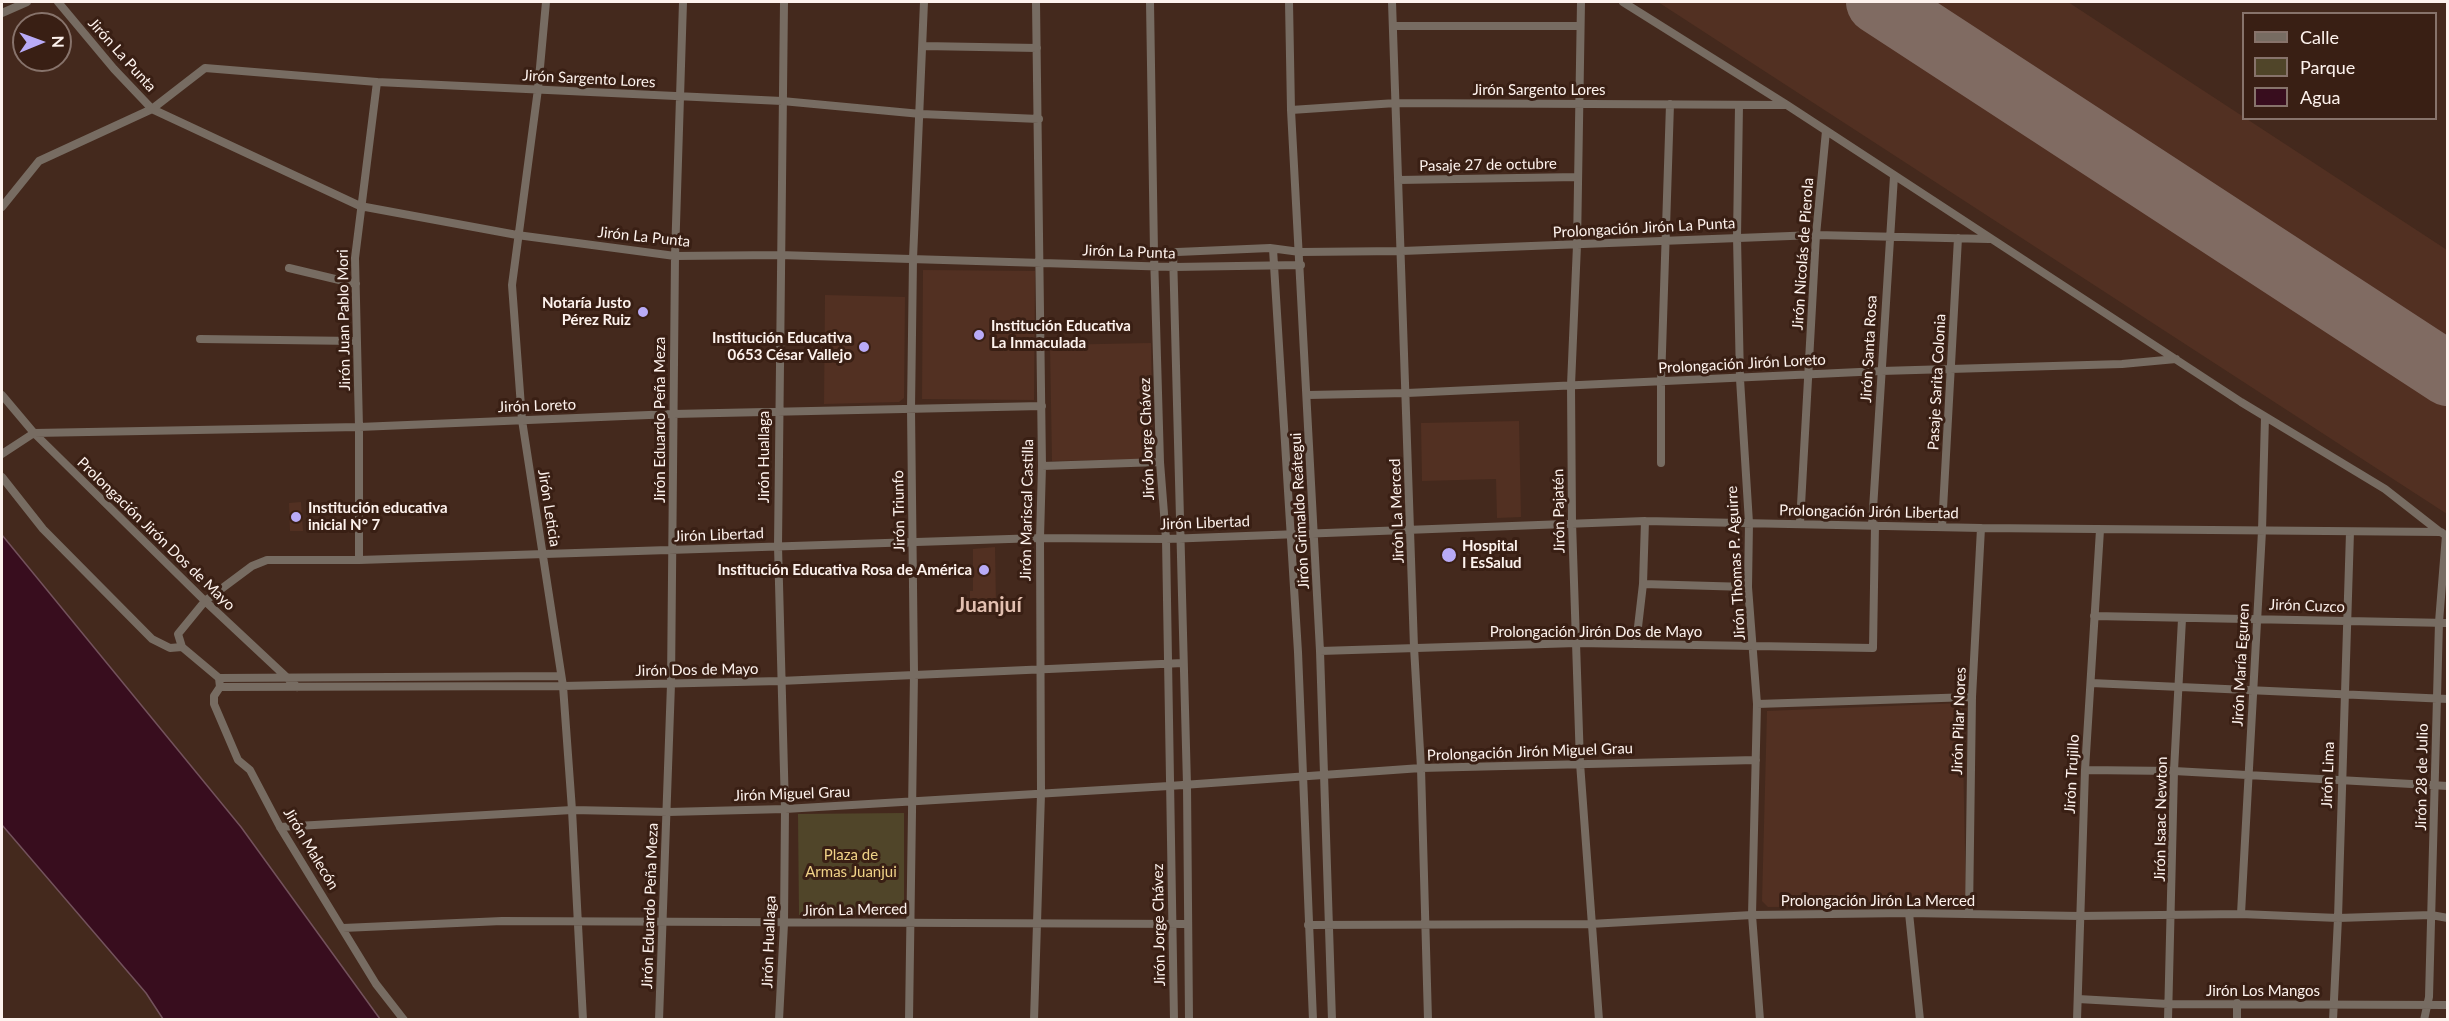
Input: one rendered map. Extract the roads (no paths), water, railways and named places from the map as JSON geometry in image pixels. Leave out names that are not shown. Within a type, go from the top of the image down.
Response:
[{"type":"street","points":[[2,13],[27,2]]},
{"type":"street","name":"Jirón La Punta","points":[[58,2],[114,69],[152,109],[360,206],[517,235],[675,256],[779,255],[1174,267],[1300,265]]},
{"type":"street","name":"Jirón Leticia","points":[[546,2],[538,89],[512,285],[522,420],[563,686],[573,810],[576,922],[583,1020]]},
{"type":"street","name":"Jirón Eduardo Peña Meza","points":[[659,1020],[668,812],[675,256],[682,98],[683,2]]},
{"type":"street","name":"Jirón Huallaga","points":[[779,1020],[784,924],[785,809],[778,546],[779,255],[784,2]]},
{"type":"street","name":"Jirón Triunfo","points":[[909,1020],[914,673],[911,409],[913,259],[924,2]]},
{"type":"street","name":"Jirón Mariscal Castilla","points":[[1034,1020],[1041,794],[1042,466],[1036,2]]},
{"type":"street","name":"Jirón Jorge Chávez","points":[[1150,2],[1160,462],[1166,539],[1174,1020]]},
{"type":"street","name":"Jirón Grimaldo Reátegui","points":[[1289,2],[1291,110],[1320,651],[1332,1020]]},
{"type":"street","name":"Jirón La Merced","points":[[1392,2],[1412,529],[1414,647],[1421,768],[1428,1020]]},
{"type":"street","name":"Jirón Pajatén","points":[[1581,2],[1572,385],[1572,522],[1580,763],[1590,924],[1599,1020]]},
{"type":"street","points":[[1623,2],[1786,105],[2265,417],[2385,489],[2445,535]]},
{"type":"street","points":[[1393,26],[1579,26]]},
{"type":"street","points":[[923,46],[1036,48]]},
{"type":"street","name":"Jirón Sargento Lores","points":[[152,109],[205,68],[377,82],[782,101],[921,114],[1039,119]]},
{"type":"street","name":"Jirón Juan Pablo Mori","points":[[359,560],[356,284],[360,206],[377,82]]},
{"type":"street","name":"Jirón Sargento Lores","points":[[1291,110],[1396,103],[1786,105]]},
{"type":"street","points":[[1661,463],[1661,382],[1670,104]]},
{"type":"street","name":"Jirón Thomas P. Aguirre","points":[[1739,105],[1737,237],[1740,379],[1749,523],[1748,587],[1757,704],[1752,915],[1760,1020]]},
{"type":"street","points":[[2,207],[39,161],[152,109]]},
{"type":"street","name":"Jirón Nicolás de Pierola","points":[[1800,523],[1816,235],[1826,131]]},
{"type":"street","name":"Jirón Santa Rosa","points":[[1872,648],[1874,525],[1881,371],[1888,237],[1894,176]]},
{"type":"street","name":"Pasaje 27 de octubre","points":[[1398,180],[1578,177]]},
{"type":"street","name":"Prolongación Jirón La Punta","points":[[1300,252],[1666,243],[1737,237],[1816,235],[1989,239]]},
{"type":"street","name":"Pasaje Sarita Colonia","points":[[1942,527],[1958,238]]},
{"type":"street","name":"Jirón La Punta","points":[[1154,253],[1273,249],[1300,252]]},
{"type":"street","name":"Jirón Grimaldo Reátegui","points":[[1273,249],[1304,777],[1313,1020]]},
{"type":"street","name":"Jirón Jorge Chávez","points":[[1173,252],[1187,785],[1189,1020]]},
{"type":"street","points":[[289,268],[356,284]]},
{"type":"street","points":[[200,339],[356,341]]},
{"type":"street","name":"Prolongación Jirón Loreto","points":[[1308,394],[1407,393],[1881,371],[2122,364],[2177,358]]},
{"type":"street","name":"Prolongación Jirón Dos de Mayo","points":[[2,395],[34,433],[205,601],[297,687]]},
{"type":"street","name":"Jirón Loreto","points":[[34,433],[359,427],[673,414],[1042,406]]},
{"type":"street","name":"Jirón María Eguren","points":[[2241,914],[2262,531],[2265,417]]},
{"type":"street","points":[[2,454],[34,433]]},
{"type":"street","points":[[1042,466],[1160,462]]},
{"type":"street","points":[[2,477],[43,528],[152,639],[170,648],[182,647],[219,682],[288,678],[561,676]]},
{"type":"street","points":[[1636,644],[1643,584],[1645,521]]},
{"type":"street","name":"Prolongación Jirón Libertad","points":[[1290,534],[1645,521],[2445,535]]},
{"type":"street","name":"Jirón Pilar Nores","points":[[1969,914],[1972,697],[1981,528]]},
{"type":"street","name":"Jirón Trujillo","points":[[2077,1020],[2085,770],[2100,530]]},
{"type":"street","name":"Jirón Lima","points":[[2332,1020],[2338,918],[2350,532]]},
{"type":"street","name":"Jirón Libertad","points":[[182,647],[178,634],[205,601],[252,566],[267,560],[359,560],[1040,538],[1166,539],[1290,534]]},
{"type":"street","name":"Jirón 28 de Julio","points":[[2424,1020],[2427,1005],[2431,915],[2437,699],[2443,623],[2445,535]]},
{"type":"street","points":[[1643,584],[1748,587]]},
{"type":"street","name":"Jirón Cuzco","points":[[2094,616],[2182,620],[2256,618],[2443,623]]},
{"type":"street","name":"Jirón Isaac Newton","points":[[2168,1020],[2174,771],[2181,686],[2182,620]]},
{"type":"street","name":"Prolongación Jirón Dos de Mayo","points":[[1320,651],[1577,643],[1872,648]]},
{"type":"street","name":"Jirón Dos de Mayo","points":[[219,682],[297,687],[671,684],[1183,663]]},
{"type":"street","name":"Jirón Malecón","points":[[219,682],[213,704],[238,760],[250,770],[280,827],[376,984],[404,1020]]},
{"type":"street","points":[[2091,683],[2448,699]]},
{"type":"street","points":[[1757,704],[1972,697]]},
{"type":"street","name":"Prolongación Jirón Miguel Grau","points":[[1304,777],[1421,768],[1756,760]]},
{"type":"street","points":[[2085,770],[2174,771],[2341,782],[2448,786]]},
{"type":"street","name":"Jirón Miguel Grau","points":[[280,827],[573,810],[668,812],[785,809],[1304,777]]},
{"type":"street","points":[[1909,913],[1920,1020]]},
{"type":"street","name":"Prolongación Jirón La Merced","points":[[1308,925],[1590,924],[1752,915],[1909,913],[2080,916],[2241,914],[2338,918],[2431,915],[2448,918]]},
{"type":"street","name":"Jirón La Merced","points":[[343,928],[502,921],[1187,924]]},
{"type":"street","name":"Jirón Los Mangos","points":[[2078,999],[2168,1004],[2448,1005]]},
{"type":"street","points":[[2236,1020],[2237,1003]]},
{"type":"water","points":[[2,535],[241,827],[380,1019],[163,1019],[146,993],[2,825]]},
{"type":"place","name":"Notaría Justo Pérez Ruiz","points":[[643,312]]},
{"type":"place","name":"Institución Educativa La Inmaculada","points":[[979,335]]},
{"type":"place","name":"Institución Educativa 0653 César Vallejo","points":[[864,347]]},
{"type":"place","name":"Institución educativa inicial N° 7","points":[[296,517]]},
{"type":"place","name":"Hospital I EsSalud","points":[[1449,555]]},
{"type":"place","name":"Institución Educativa Rosa de América","points":[[984,570]]},
{"type":"district","name":"Juanjuí","points":[[989,605]]},
{"type":"park label","name":"Plaza de Armas Juanjui","points":[[851,864]]}]
